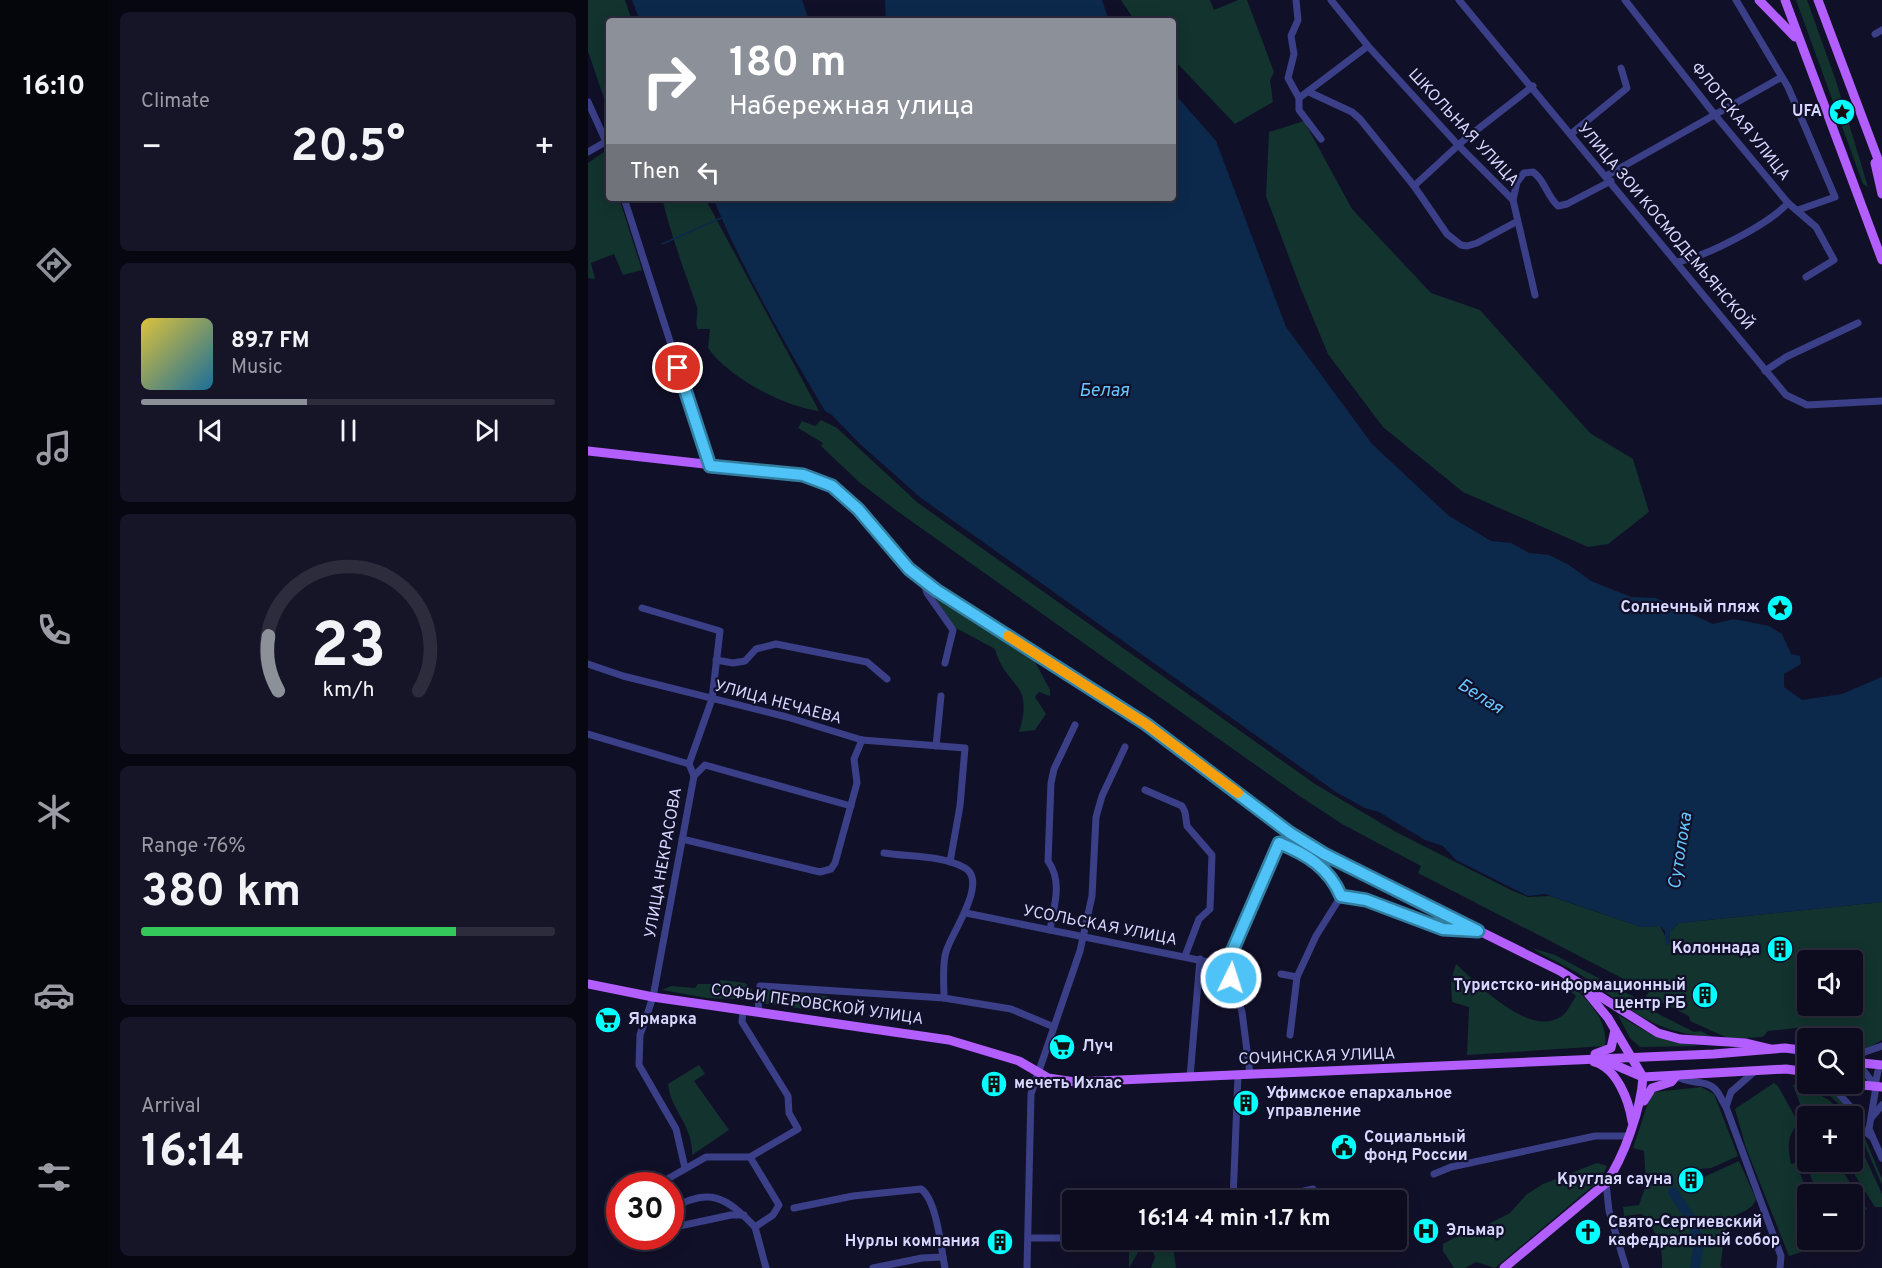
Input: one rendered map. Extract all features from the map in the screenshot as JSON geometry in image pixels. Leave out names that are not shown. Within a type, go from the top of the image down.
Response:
[{"type":"main road","points":[[1759,0],[1792,33],[1806,59]]},
{"type":"main road","points":[[1785,0],[1882,260]]},
{"type":"main road","points":[[1818,0],[1882,170]]},
{"type":"main road","points":[[1870,140],[1881,193]]},
{"type":"main road","points":[[588,451],[803,475],[832,486],[858,509],[884,542],[923,581],[1146,724],[1290,833],[1324,854],[1573,979],[1658,1033],[1694,1041],[1745,1043],[1770,1049]]},
{"type":"main road","points":[[1504,1268],[1606,1183],[1612,1174],[1640,1103],[1643,1077],[1600,1007],[1573,979]]},
{"type":"main road","name":"СОФЬИ ПЕРОВСКОЙ УЛИЦА","points":[[588,984],[653,997],[949,1040],[1019,1061],[1038,1071]]},
{"type":"main road","points":[[1550,1059],[1606,1052],[1615,1040],[1615,1030]]},
{"type":"main road","name":"СОЧИНСКАЯ УЛИЦА","points":[[1038,1071],[1048,1078],[1075,1082],[1770,1049],[1797,1051]]},
{"type":"main road","name":"СОЧИНСКАЯ УЛИЦА","points":[[1599,1058],[1643,1077],[1797,1069]]},
{"type":"main road","points":[[1550,1059],[1566,1063],[1599,1063],[1624,1092],[1630,1106],[1632,1124]]},
{"type":"main road","points":[[1863,1066],[1881,1068]]},
{"type":"main road","points":[[1632,1124],[1636,1120],[1646,1095],[1652,1088],[1671,1082],[1676,1076]]},
{"type":"street","points":[[1296,0],[1298,20],[1291,36],[1294,54],[1288,78],[1299,98],[1299,110],[1321,139]]},
{"type":"street","name":"ШКОЛЬНАЯ УЛИЦА","points":[[1331,0],[1368,46],[1458,145],[1513,200],[1516,222],[1535,295]]},
{"type":"street","name":"УЛИЦА ЗОИ КОСМОДЕМЬЯНСКОЙ","points":[[1460,0],[1785,394],[1807,405],[1882,401]]},
{"type":"street","name":"ФЛОТСКАЯ УЛИЦА","points":[[1625,0],[1715,115],[1788,203],[1816,227],[1834,260],[1806,277]]},
{"type":"street","points":[[1736,0],[1780,78],[1788,87],[1835,197],[1798,210]]},
{"type":"street","points":[[1875,34],[1882,30]]},
{"type":"street","points":[[1299,98],[1310,92],[1323,78],[1368,46]]},
{"type":"street","points":[[1571,134],[1627,88],[1621,69]]},
{"type":"street","points":[[1513,200],[1517,182],[1524,173],[1533,172],[1538,176],[1547,196],[1558,206],[1567,204],[1780,78]]},
{"type":"street","points":[[1414,186],[1458,145],[1533,86]]},
{"type":"street","points":[[1310,92],[1352,112],[1360,119],[1414,186],[1447,234],[1461,245],[1477,243],[1508,224],[1516,222]]},
{"type":"street","points":[[588,102],[606,140]]},
{"type":"street","points":[[588,152],[606,145]]},
{"type":"street","points":[[625,201],[710,466]]},
{"type":"street","points":[[1676,262],[1691,260],[1771,218],[1788,203]]},
{"type":"street","points":[[1765,371],[1786,357],[1858,323]]},
{"type":"street","points":[[923,581],[927,593],[953,630],[945,663]]},
{"type":"street","points":[[588,734],[689,764],[712,699],[720,630],[642,608]]},
{"type":"street","points":[[716,660],[733,663],[745,661],[756,649],[776,644],[867,662],[887,679]]},
{"type":"street","name":"УЛИЦА НЕЧАЕВА","points":[[588,664],[712,699],[787,717],[862,740],[965,748],[962,788],[950,862]]},
{"type":"street","points":[[936,746],[941,696]]},
{"type":"street","points":[[1050,930],[1057,888],[1056,871],[1048,861],[1051,783],[1054,769],[1075,725]]},
{"type":"street","points":[[682,839],[820,872],[831,869],[835,862],[857,783],[854,759],[862,740]]},
{"type":"street","points":[[1027,1268],[1032,1094],[1083,937],[1092,896],[1096,817],[1102,796],[1125,747]]},
{"type":"street","name":"УЛИЦА НЕКРАСОВА","points":[[685,1168],[676,1129],[639,1065],[640,1035],[653,997],[694,776],[689,764]]},
{"type":"street","points":[[694,776],[705,765],[851,806]]},
{"type":"street","points":[[1145,790],[1182,806],[1187,826],[1212,855],[1210,909],[1199,919],[1185,956]]},
{"type":"street","points":[[1250,1074],[1242,1012],[1228,966],[1279,843],[1324,869],[1331,876],[1341,896]]},
{"type":"street","points":[[884,853],[950,862],[967,869],[970,873],[973,884],[966,913],[945,953],[944,998]]},
{"type":"street","points":[[1341,896],[1366,900],[1443,929],[1478,931]]},
{"type":"street","points":[[1290,1035],[1297,977],[1316,936],[1341,896]]},
{"type":"street","name":"УСОЛЬСКАЯ УЛИЦА","points":[[966,913],[1228,966]]},
{"type":"street","points":[[1190,1077],[1200,960]]},
{"type":"street","points":[[1281,974],[1297,977]]},
{"type":"street","points":[[758,1011],[760,986],[944,998],[1011,1009],[1054,1026]]},
{"type":"street","points":[[678,1172],[706,1157],[750,1157],[798,1129],[789,1113],[788,1096],[742,1022],[743,1009]]},
{"type":"street","points":[[1863,1053],[1882,1046]]},
{"type":"street","points":[[1881,1068],[1875,1081],[1869,1116],[1872,1137],[1882,1158]]},
{"type":"street","points":[[1726,1107],[1731,1092],[1755,1071]]},
{"type":"street","points":[[1864,1071],[1876,1084]]},
{"type":"street","points":[[1863,1081],[1866,1077],[1864,1071]]},
{"type":"street","points":[[1233,1190],[1238,1075]]},
{"type":"street","points":[[1676,1076],[1681,1080],[1715,1088],[1726,1107],[1781,1256],[1780,1268]]},
{"type":"street","points":[[1839,1094],[1849,1105],[1863,1131],[1872,1137]]},
{"type":"street","points":[[1872,1137],[1872,1117],[1882,1105]]},
{"type":"street","points":[[1434,1174],[1451,1167],[1595,1136],[1628,1136]]},
{"type":"street","points":[[750,1157],[779,1205],[773,1215],[755,1227]]},
{"type":"street","points":[[1606,1183],[1609,1211],[1626,1268]]},
{"type":"street","points":[[794,1208],[896,1190],[921,1189],[927,1193],[942,1235],[945,1268]]},
{"type":"street","points":[[1309,1190],[1313,1189]]},
{"type":"street","points":[[684,1202],[694,1197],[708,1196],[722,1199],[744,1215],[755,1227],[766,1268]]},
{"type":"street","points":[[684,1225],[731,1215],[744,1215]]},
{"type":"street","points":[[1029,1238],[1062,1238]]},
{"type":"street","points":[[873,1268],[922,1258],[943,1257]]},
{"type":"green space","points":[[588,0],[625,0],[631,18],[606,18],[606,104],[588,51]]},
{"type":"green space","points":[[1121,0],[1210,0],[1214,10],[1238,0],[1247,0],[1274,72],[1270,80],[1273,102],[1235,124],[1176,62],[1176,18],[1133,18]]},
{"type":"green space","points":[[1796,0],[1807,0],[1836,81],[1868,187],[1863,184]]},
{"type":"green space","points":[[1304,121],[1352,209],[1431,293],[1480,310],[1590,433],[1633,459],[1649,512],[1608,544],[1588,547],[1463,492],[1383,427],[1328,354],[1266,196],[1269,132]]},
{"type":"green space","points":[[604,152],[606,201],[620,201],[642,270],[623,275],[614,254],[591,263],[595,279],[588,278],[588,163]]},
{"type":"green space","points":[[663,201],[707,201],[819,411],[790,404],[758,389],[717,359],[708,348],[710,329],[698,329],[697,307]]},
{"type":"green space","points":[[821,420],[837,428],[918,503],[1315,784],[1396,832],[1511,890],[1528,897],[1550,896],[1641,927],[1660,926],[1669,944],[1670,931],[1679,923],[1882,902],[1882,1040],[1863,1049],[1863,1028],[1816,1028],[1815,1026],[1768,1031],[1763,1037],[1730,1039],[1690,1021],[1689,1016],[1651,997],[1648,1000],[1646,996],[1649,992],[1418,873],[1421,866],[1342,824],[1298,795],[897,511],[859,482],[821,446],[823,443],[798,428],[802,421],[815,426]]},
{"type":"green space","points":[[940,599],[1034,660],[1050,690],[1050,696],[1039,692],[1035,697],[1046,714],[1035,730],[1019,732],[1024,703],[1017,686],[1000,662],[995,649],[954,627],[936,600]]},
{"type":"green space","points":[[1532,948],[1555,955],[1634,997],[1641,1005],[1694,1032],[1701,1031],[1712,1037],[1673,1030],[1657,1024],[1629,1009],[1578,973]]},
{"type":"green space","points":[[1456,964],[1506,1006],[1536,1021],[1550,1021],[1563,1015],[1576,996],[1571,992],[1576,989],[1598,1014],[1604,1029],[1605,1046],[1467,1055],[1469,1007],[1452,1002],[1451,980]]},
{"type":"green space","points":[[721,980],[745,983],[752,989],[754,1000],[707,998],[662,990],[671,986],[695,988],[698,984],[718,984]]},
{"type":"green space","points":[[763,990],[828,996],[827,1012],[760,1003]]},
{"type":"green space","points":[[1618,1015],[1656,1037],[1698,1046],[1640,1047],[1630,1038]]},
{"type":"green space","points":[[699,1065],[705,1074],[694,1081],[729,1130],[692,1155],[692,1145],[686,1127],[673,1102],[668,1084]]},
{"type":"green space","points":[[1774,1083],[1778,1086],[1797,1120],[1797,1126],[1790,1137],[1789,1153],[1791,1164],[1796,1163],[1797,1172],[1799,1172],[1804,1184],[1797,1184],[1797,1250],[1808,1250],[1789,1256],[1746,1148],[1735,1109]]},
{"type":"green space","points":[[1797,1084],[1797,1094],[1817,1094],[1835,1106],[1801,1106],[1793,1085]]},
{"type":"green space","points":[[1701,1087],[1714,1094],[1738,1156],[1711,1168],[1688,1170],[1683,1181],[1685,1188],[1695,1190],[1706,1176],[1739,1161],[1756,1199],[1751,1207],[1734,1217],[1728,1224],[1724,1234],[1720,1266],[1723,1268],[1662,1268],[1660,1246],[1647,1220],[1642,1214],[1624,1216],[1623,1207],[1639,1205],[1646,1185],[1644,1151],[1633,1148],[1650,1097],[1655,1092]]},
{"type":"green space","points":[[1825,1094],[1836,1094],[1847,1106],[1841,1106]]},
{"type":"green space","points":[[1863,1134],[1882,1178],[1882,1185],[1863,1141]]},
{"type":"green space","points":[[1863,1153],[1882,1194],[1882,1207],[1875,1207],[1863,1188],[1863,1184],[1860,1184],[1853,1172],[1863,1172]]},
{"type":"green space","points":[[1597,1163],[1607,1166],[1601,1179],[1495,1268],[1476,1262],[1465,1268],[1454,1268],[1443,1251],[1443,1244],[1458,1236],[1469,1224],[1475,1230],[1479,1229],[1510,1213],[1526,1195],[1543,1184]]},
{"type":"green space","points":[[1809,1172],[1843,1172],[1851,1184],[1813,1184]]},
{"type":"green space","points":[[1129,1250],[1140,1250],[1129,1268]]},
{"type":"green space","points":[[1152,1250],[1174,1250],[1176,1268],[1151,1268],[1155,1257]]},
{"type":"water","points":[[632,0],[802,0],[808,18],[639,18]]},
{"type":"water","points":[[885,0],[1102,0],[1108,18],[886,18]]},
{"type":"water","name":"Белая","points":[[1176,95],[1216,141],[1286,327],[1372,444],[1449,516],[1491,541],[1511,543],[1529,553],[1549,555],[1569,565],[1591,581],[1631,597],[1656,598],[1713,624],[1734,619],[1769,626],[1782,634],[1791,654],[1800,656],[1801,664],[1784,674],[1784,687],[1802,700],[1842,694],[1882,677],[1882,902],[1679,923],[1670,931],[1669,945],[1665,944],[1665,931],[1660,926],[1641,927],[1545,894],[1528,896],[1456,860],[1443,846],[1425,840],[1379,812],[1365,808],[1336,792],[921,498],[860,444],[832,415],[825,411],[765,306],[714,201],[1176,201]]},
{"type":"waterway","points":[[662,244],[721,218]]},
{"type":"waterway","name":"Сутолока","points":[[1673,1192],[1694,1224],[1699,1244],[1695,1268]]},
{"type":"slow traffic","points":[[1008,636],[1146,724],[1238,793]]},
{"type":"place","name":"UFA","points":[[1842,112]]},
{"type":"place","name":"Солнечный пляж","points":[[1780,608]]},
{"type":"place","name":"Колоннада","points":[[1780,949]]},
{"type":"place","name":"Туристско-информационный центр РБ","points":[[1705,995]]},
{"type":"place","name":"Ярмарка","points":[[608,1020]]},
{"type":"place","name":"Луч","points":[[1062,1047]]},
{"type":"place","name":"мечеть Ихлас","points":[[994,1084]]},
{"type":"place","name":"Уфимское епархальное управление","points":[[1246,1103]]},
{"type":"place","name":"Социальный фонд России","points":[[1344,1147]]},
{"type":"place","name":"Круглая сауна","points":[[1691,1180]]},
{"type":"place","name":"Эльмар","points":[[1426,1231]]},
{"type":"place","name":"Свято-Сергиевский кафедральный собор","points":[[1588,1232]]},
{"type":"place","name":"Нурлы компания","points":[[1000,1242]]},
{"type":"route","points":[[678,368],[710,466],[803,475],[816,478],[832,486],[858,509],[909,569],[936,590],[1146,724],[1290,833],[1324,854],[1478,931],[1443,929],[1366,900],[1347,899],[1341,896],[1335,882],[1324,869],[1292,848],[1279,843],[1231,954],[1228,966],[1231,978]]}]
